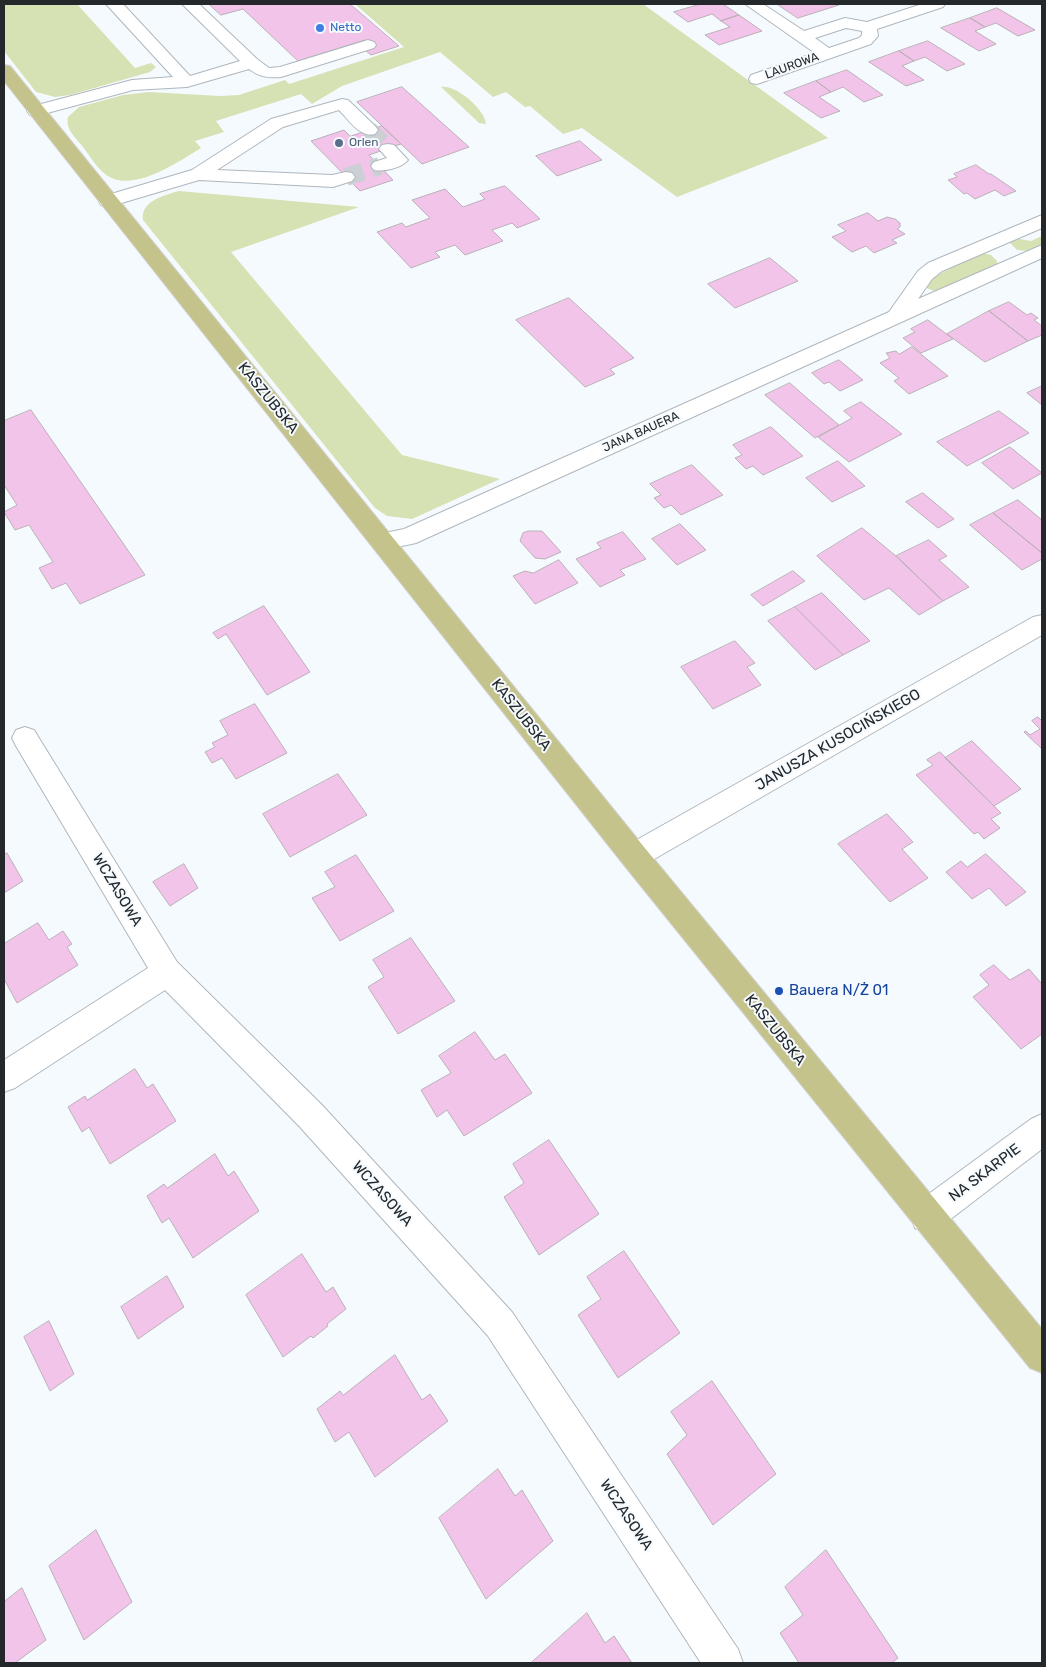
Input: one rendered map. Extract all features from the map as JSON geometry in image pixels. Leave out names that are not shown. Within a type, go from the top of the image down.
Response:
[{"type":"main road","name":"KASZUBSKA","points":[[4,70],[634,856],[1042,1356]]},
{"type":"street","points":[[114,4],[187,82]]},
{"type":"street","points":[[190,4],[251,63],[265,73],[281,72],[368,45]]},
{"type":"street","name":"LAUROWA","points":[[753,4],[827,54]]},
{"type":"street","points":[[803,38],[845,23],[868,27],[937,4]]},
{"type":"street","name":"LAUROWA","points":[[757,79],[865,41],[871,32],[868,27]]},
{"type":"street","points":[[36,111],[132,85],[187,82],[251,63]]},
{"type":"street","points":[[108,201],[198,174],[278,123],[342,104],[369,130]]},
{"type":"street","points":[[380,166],[399,160],[388,149]]},
{"type":"street","points":[[198,174],[333,180],[346,176]]},
{"type":"street","points":[[896,317],[925,275],[935,267],[1042,221]]},
{"type":"street","points":[[990,243],[1016,262]]},
{"type":"street","name":"JANA BAUERA","points":[[383,541],[408,537],[1042,250]]},
{"type":"street","name":"JANUSZA KUSOCIŃSKIEGO","points":[[634,856],[1042,624]]},
{"type":"street","name":"WCZASOWA","points":[[25,738],[167,972],[311,1116],[500,1324],[724,1663]]},
{"type":"street","points":[[4,1077],[167,972]]},
{"type":"street","name":"NA SKARPIE","points":[[927,1216],[1042,1130]]},
{"type":"green space","points":[[4,4],[77,4],[135,68],[151,63],[156,67],[150,72],[70,95],[55,97],[36,92],[4,51]]},
{"type":"green space","points":[[355,4],[643,4],[828,138],[677,197],[582,128],[563,134],[530,106],[525,107],[506,92],[493,97],[440,52],[342,86],[312,104],[301,94],[216,121],[224,132],[195,141],[201,148],[167,168],[141,179],[128,181],[116,179],[105,174],[74,137],[68,125],[68,117],[79,107],[123,95],[149,92],[220,96],[239,95],[285,80],[289,84],[404,47]]},
{"type":"green space","points":[[441,87],[454,89],[461,93],[481,111],[486,124],[479,123]]},
{"type":"green space","points":[[179,191],[359,207],[231,252],[402,455],[500,479],[412,519],[387,516],[375,508],[143,220],[143,213],[149,204],[161,197]]},
{"type":"green space","points":[[1042,236],[1042,244],[1027,251],[1017,250],[1009,242],[1014,238],[1031,241]]},
{"type":"green space","points":[[982,253],[991,255],[997,261],[997,264],[936,292],[927,288],[926,285],[929,279]]},
{"type":"building","name":"Netto","points":[[209,4],[350,4],[399,46],[371,55],[365,50],[374,48],[365,40],[298,61],[243,9],[221,15]]},
{"type":"building","points":[[701,4],[723,4],[739,15],[721,21],[712,14],[688,22],[674,12]]},
{"type":"building","points":[[777,4],[837,4],[839,5],[798,18]]},
{"type":"building","points":[[997,8],[1035,30],[1018,36],[996,23],[985,27],[970,18]]},
{"type":"building","points":[[739,15],[762,31],[719,45],[705,35],[730,27],[721,21]]},
{"type":"building","points":[[970,18],[985,27],[975,31],[996,44],[979,51],[941,28]]},
{"type":"building","points":[[928,41],[965,64],[947,71],[925,57],[914,61],[899,51]]},
{"type":"building","points":[[899,51],[914,61],[902,66],[924,80],[906,86],[869,62]]},
{"type":"building","points":[[847,70],[883,95],[864,102],[843,87],[831,92],[816,81]]},
{"type":"building","points":[[816,81],[831,92],[819,97],[840,111],[821,118],[784,93]]},
{"type":"building","points":[[402,87],[469,147],[422,164],[357,102]]},
{"type":"building","points":[[382,126],[401,144],[369,155],[393,180],[360,191],[311,141],[344,130],[350,136]]},
{"type":"building","points":[[580,141],[602,160],[557,176],[536,156]]},
{"type":"building","points":[[976,165],[1016,191],[1004,196],[995,190],[975,199],[967,193],[964,194],[948,180],[957,177],[954,174]]},
{"type":"building","points":[[505,186],[540,219],[517,228],[512,223],[492,230],[503,241],[465,255],[455,245],[435,252],[440,257],[411,268],[377,232],[402,223],[406,227],[430,218],[412,200],[445,189],[463,207],[485,199],[480,194]]},
{"type":"building","points":[[868,213],[878,221],[887,217],[895,219],[900,223],[900,227],[897,229],[905,234],[892,240],[897,243],[874,253],[866,246],[852,252],[832,237],[846,231],[838,225]]},
{"type":"building","points":[[770,258],[798,281],[735,308],[708,284]]},
{"type":"building","points":[[569,298],[634,358],[610,369],[615,374],[585,387],[516,320]]},
{"type":"building","points":[[1009,302],[1027,315],[1031,313],[1038,318],[1034,320],[1042,326],[1042,335],[1028,341],[989,311]]},
{"type":"building","points":[[989,311],[1028,341],[985,362],[947,334]]},
{"type":"building","points":[[928,320],[953,339],[921,353],[903,338],[915,332],[911,329]]},
{"type":"building","points":[[912,347],[948,376],[909,394],[894,381],[899,378],[880,363],[890,358],[886,353],[896,351],[899,354]]},
{"type":"building","points":[[839,360],[863,380],[840,391],[829,382],[824,384],[812,373]]},
{"type":"building","points":[[790,383],[839,425],[815,438],[765,395]]},
{"type":"building","points":[[1042,386],[1042,405],[1027,393]]},
{"type":"building","points":[[861,402],[902,434],[849,462],[818,437],[852,418],[844,411]]},
{"type":"building","points":[[31,410],[145,575],[80,604],[66,583],[52,589],[39,568],[53,562],[29,525],[15,530],[4,512],[17,505],[4,485],[4,421]]},
{"type":"building","points":[[999,411],[1029,433],[967,466],[937,442]]},
{"type":"building","points":[[771,427],[803,456],[763,475],[753,466],[746,469],[735,458],[742,455],[733,445]]},
{"type":"building","points":[[1010,447],[1042,473],[1013,489],[982,463]]},
{"type":"building","points":[[838,461],[865,486],[832,502],[806,478]]},
{"type":"building","points":[[692,465],[723,495],[681,515],[671,505],[664,508],[654,498],[661,495],[650,484]]},
{"type":"building","points":[[923,493],[954,519],[938,528],[906,502]]},
{"type":"building","points":[[1018,500],[1042,520],[1042,553],[993,513]]},
{"type":"building","points":[[993,513],[1042,553],[1042,559],[1022,570],[970,525]]},
{"type":"building","points":[[680,524],[706,550],[677,565],[652,539]]},
{"type":"building","points":[[862,528],[896,556],[943,601],[919,615],[889,588],[864,600],[817,556]]},
{"type":"building","points":[[542,531],[561,552],[545,559],[535,558],[520,541],[523,533]]},
{"type":"building","points":[[623,532],[646,559],[620,570],[625,575],[600,587],[576,559],[601,548],[597,543]]},
{"type":"building","points":[[929,540],[947,556],[939,560],[969,587],[943,601],[896,556]]},
{"type":"building","points":[[559,560],[578,583],[535,604],[513,576],[525,571],[533,573]]},
{"type":"building","points":[[793,571],[805,581],[763,606],[751,595]]},
{"type":"building","points":[[822,593],[870,641],[843,655],[795,607]]},
{"type":"building","points":[[264,606],[310,672],[267,695],[226,634],[218,639],[213,633]]},
{"type":"building","points":[[795,607],[843,655],[815,670],[768,621]]},
{"type":"building","points":[[735,641],[755,663],[747,667],[761,685],[713,709],[681,667]]},
{"type":"building","points":[[255,704],[287,753],[236,779],[222,758],[212,763],[205,752],[215,747],[212,743],[228,735],[220,721]]},
{"type":"building","points":[[1038,717],[1042,721],[1042,749],[1024,732],[1026,731],[1030,735],[1040,729],[1032,721]]},
{"type":"building","points":[[972,741],[1021,789],[994,806],[945,758]]},
{"type":"building","points":[[940,752],[1001,813],[991,819],[1000,828],[984,839],[978,832],[974,834],[916,775],[933,765],[927,760]]},
{"type":"building","points":[[338,774],[367,815],[290,857],[263,814]]},
{"type":"building","points":[[887,814],[913,842],[902,849],[928,878],[890,902],[838,844]]},
{"type":"building","points":[[7,853],[23,881],[4,893],[4,855]]},
{"type":"building","points":[[986,854],[1026,892],[1006,906],[989,888],[972,899],[946,872],[961,861],[967,867]]},
{"type":"building","points":[[356,855],[394,911],[340,941],[312,898],[335,887],[325,872]]},
{"type":"building","points":[[184,864],[198,888],[170,906],[153,882]]},
{"type":"building","points":[[38,923],[49,940],[63,931],[72,944],[67,947],[78,965],[17,1003],[4,979],[4,944]]},
{"type":"building","points":[[411,938],[455,1001],[398,1034],[368,987],[384,977],[373,960]]},
{"type":"building","points":[[994,965],[1010,980],[1029,969],[1042,984],[1042,1034],[1021,1049],[973,997],[989,985],[980,975]]},
{"type":"building","points":[[475,1032],[495,1060],[505,1054],[532,1093],[464,1136],[447,1110],[437,1117],[421,1090],[451,1073],[439,1056]]},
{"type":"building","points":[[135,1069],[147,1088],[153,1084],[176,1121],[110,1164],[89,1127],[82,1132],[68,1107],[85,1096],[87,1100]]},
{"type":"building","points":[[549,1140],[599,1214],[539,1255],[504,1197],[524,1183],[513,1164]]},
{"type":"building","points":[[215,1154],[228,1176],[234,1171],[259,1211],[193,1258],[169,1218],[162,1223],[147,1196],[164,1184],[167,1188]]},
{"type":"building","points":[[624,1251],[680,1333],[618,1378],[578,1315],[601,1299],[587,1277]]},
{"type":"building","points":[[302,1254],[326,1292],[333,1287],[346,1309],[313,1338],[311,1336],[283,1357],[246,1295]]},
{"type":"building","points":[[167,1276],[184,1307],[138,1339],[121,1307]]},
{"type":"building","points":[[49,1321],[74,1374],[50,1391],[24,1337]]},
{"type":"building","points":[[395,1355],[422,1400],[430,1394],[448,1421],[375,1477],[349,1432],[335,1442],[317,1409],[340,1391],[343,1395]]},
{"type":"building","points":[[712,1381],[776,1474],[713,1525],[667,1454],[687,1435],[671,1412]]},
{"type":"building","points":[[498,1469],[515,1496],[522,1490],[553,1541],[486,1599],[439,1518]]},
{"type":"building","points":[[96,1530],[132,1602],[84,1640],[49,1566]]},
{"type":"building","points":[[826,1550],[898,1658],[892,1663],[799,1663],[780,1633],[803,1615],[785,1587]]},
{"type":"building","points":[[22,1588],[46,1640],[15,1663],[4,1663],[4,1602]]},
{"type":"building","points":[[587,1613],[605,1643],[614,1636],[632,1663],[531,1663]]},
{"type":"tunnel","points":[[369,130],[388,149]]},
{"type":"tunnel","points":[[346,177],[380,166]]},
{"type":"place","name":"Netto","points":[[320,28]]},
{"type":"place","name":"Orlen","points":[[339,143]]},
{"type":"place","name":"Bauera N/Ż 01","points":[[779,991]]}]
